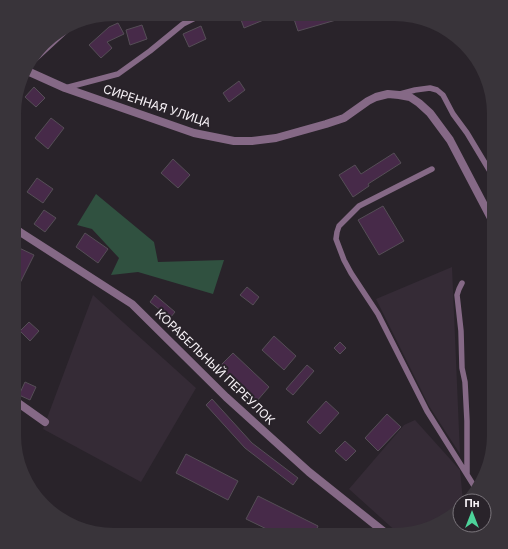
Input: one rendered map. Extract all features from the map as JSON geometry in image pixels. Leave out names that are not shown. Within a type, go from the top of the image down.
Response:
[{"type":"street","name":"СИРЕННАЯ УЛИЦА","points":[[31,73],[65,88],[194,133],[234,141],[252,141],[276,138],[326,124],[344,118],[376,97],[388,94],[410,97],[430,113],[450,140],[487,211]]},
{"type":"street","name":"КОРАБЕЛЬНЫЙ ПЕРЕУЛОК","points":[[21,233],[132,304],[226,397],[310,472],[379,528]]},
{"type":"street","points":[[21,405],[45,422]]},
{"type":"lane","points":[[65,88],[118,74],[190,21]]},
{"type":"lane","points":[[399,95],[415,90],[430,88],[437,90],[443,95],[453,114],[467,133],[487,166]]},
{"type":"lane","points":[[432,169],[359,206],[339,226],[336,239],[348,266],[378,314],[427,411],[473,484]]},
{"type":"lane","points":[[462,283],[457,295],[462,331],[462,368],[465,382],[467,474]]},
{"type":"shaded area","points":[[452,267],[460,454],[429,406],[376,299]]},
{"type":"shaded area","points":[[93,295],[196,388],[141,482],[43,429]]},
{"type":"shaded area","points":[[415,420],[460,470],[462,493],[452,493],[452,507],[435,518],[412,526],[392,528],[349,489],[404,425]]},
{"type":"green space","points":[[96,194],[154,242],[158,262],[224,260],[213,294],[138,272],[111,275],[119,258],[92,229],[77,225]]},
{"type":"building","points":[[241,21],[261,21],[244,28]]},
{"type":"building","points":[[295,21],[333,21],[298,31]]},
{"type":"building","points":[[118,23],[124,34],[107,42],[112,48],[101,58],[89,45],[109,27]]},
{"type":"building","points":[[142,25],[147,39],[130,45],[126,30]]},
{"type":"building","points":[[201,26],[206,39],[189,47],[183,34]]},
{"type":"building","points":[[239,81],[245,90],[229,102],[223,93]]},
{"type":"building","points":[[34,87],[45,98],[36,107],[25,97]]},
{"type":"building","points":[[51,118],[64,128],[48,149],[35,138]]},
{"type":"building","points":[[394,153],[401,163],[368,184],[369,186],[353,197],[339,175],[355,165],[361,174]]},
{"type":"building","points":[[173,159],[190,175],[178,188],[161,173]]},
{"type":"building","points":[[37,178],[53,189],[43,203],[27,192]]},
{"type":"building","points":[[383,206],[404,241],[379,255],[358,220]]},
{"type":"building","points":[[44,210],[56,218],[45,232],[34,224]]},
{"type":"building","points":[[85,233],[108,249],[98,263],[76,247]]},
{"type":"building","points":[[21,249],[34,255],[21,281]]},
{"type":"building","points":[[247,287],[259,297],[253,305],[240,295]]},
{"type":"building","points":[[155,295],[175,312],[170,318],[150,302]]},
{"type":"building","points":[[29,322],[39,331],[30,341],[21,332],[21,330]]},
{"type":"building","points":[[274,336],[296,356],[284,370],[262,350]]},
{"type":"building","points":[[340,342],[346,348],[340,354],[334,348]]},
{"type":"building","points":[[233,353],[269,387],[256,402],[219,367]]},
{"type":"building","points":[[307,365],[314,371],[293,395],[286,389]]},
{"type":"building","points":[[25,382],[36,387],[30,400],[21,396],[21,391]]},
{"type":"building","points":[[212,399],[252,443],[298,478],[293,485],[245,448],[206,405]]},
{"type":"building","points":[[326,401],[339,413],[320,434],[307,422]]},
{"type":"building","points":[[387,414],[401,427],[378,451],[365,438]]},
{"type":"building","points":[[345,441],[356,451],[346,461],[335,451]]},
{"type":"building","points":[[186,454],[238,481],[228,500],[176,473]]},
{"type":"building","points":[[258,496],[318,526],[317,528],[265,528],[246,519]]}]
